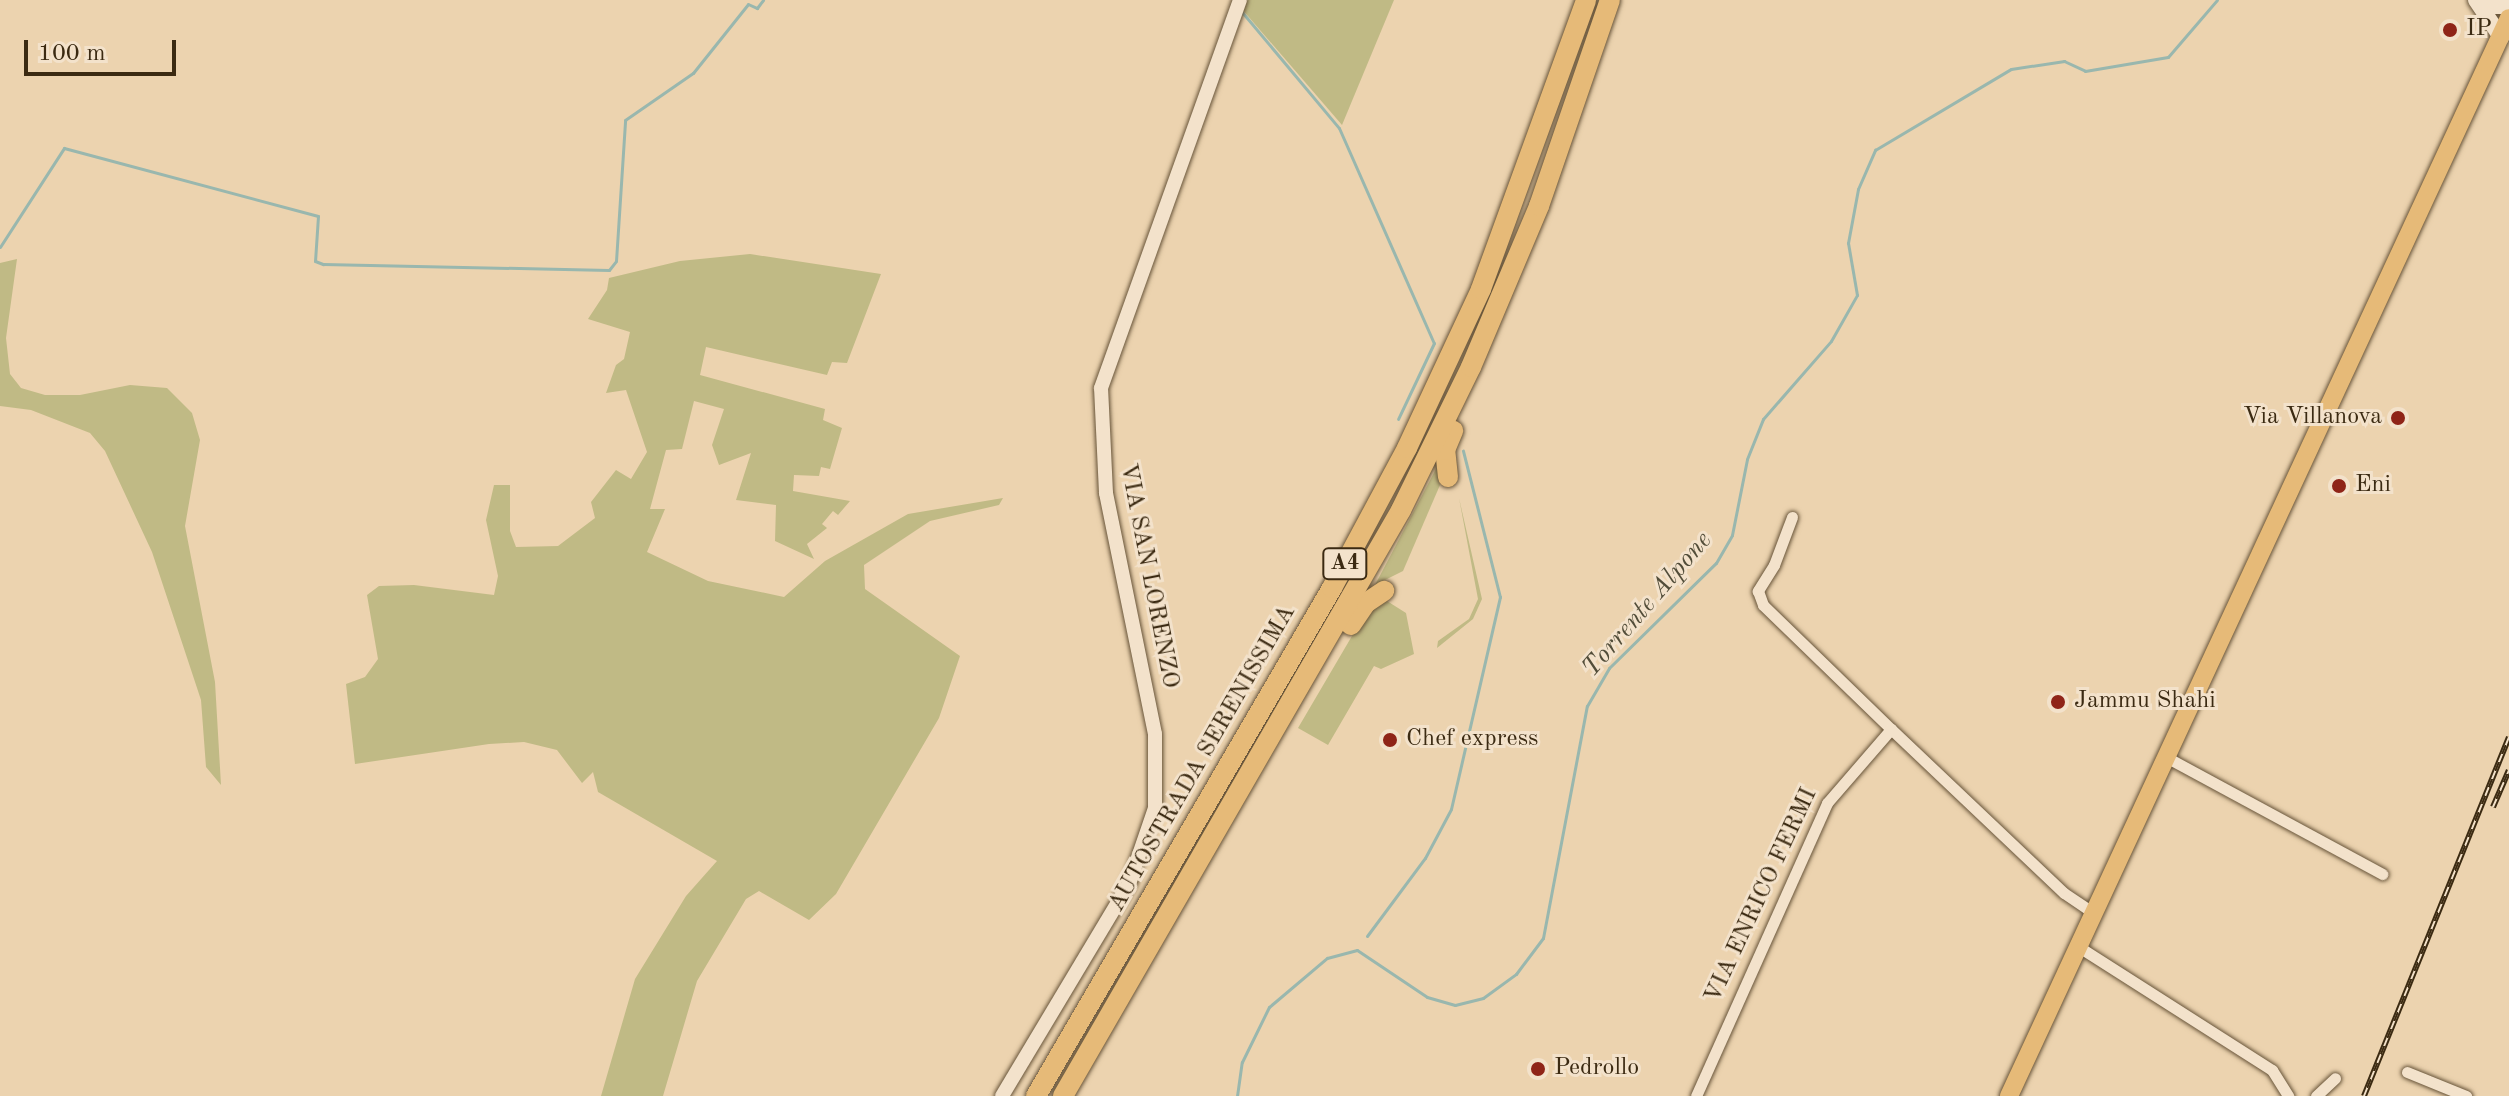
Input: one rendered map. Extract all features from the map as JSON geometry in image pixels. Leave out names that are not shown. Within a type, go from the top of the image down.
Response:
[{"type":"highway","name":"AUTOSTRADA SERENISSIMA","points":[[1036,1096],[1332,588],[1407,448],[1481,289],[1586,0]]},
{"type":"highway","name":"AUTOSTRADA SERENISSIMA","points":[[1063,1096],[1381,547],[1471,367],[1539,206],[1610,0]]},
{"type":"highway","points":[[1448,477],[1445,450],[1471,367]]},
{"type":"highway","points":[[1295,698],[1361,609],[1384,591]]},
{"type":"main road","points":[[2479,3],[2509,6]]},
{"type":"main road","points":[[2479,3],[2501,37]]},
{"type":"main road","points":[[2009,1096],[2509,18]]},
{"type":"street","name":"VIA SAN LORENZO","points":[[1002,1096],[1129,884],[1155,808],[1155,734],[1106,493],[1101,388],[1240,0]]},
{"type":"street","points":[[1792,517],[1774,565],[1758,591],[1763,605],[2064,893],[2094,913]]},
{"type":"street","name":"VIA ENRICO FERMI","points":[[1696,1096],[1827,803],[1891,729]]},
{"type":"street","points":[[2166,757],[2382,874]]},
{"type":"street","points":[[2079,947],[2272,1070],[2288,1096]]},
{"type":"street","points":[[2407,1072],[2466,1096]]},
{"type":"street","points":[[2316,1096],[2335,1078]]},
{"type":"shaded area","points":[[1245,0],[1394,0],[1342,125],[1241,8]]},
{"type":"shaded area","points":[[750,254],[881,274],[847,363],[832,362],[827,375],[706,347],[700,375],[825,409],[823,420],[842,428],[830,469],[821,467],[819,476],[794,475],[793,491],[850,501],[838,515],[833,511],[822,524],[827,528],[807,544],[814,559],[775,541],[776,505],[736,500],[751,453],[719,465],[712,445],[724,409],[694,401],[682,449],[666,450],[650,509],[665,509],[647,552],[708,581],[784,597],[825,561],[908,514],[1003,498],[999,505],[930,521],[864,565],[865,589],[960,656],[939,718],[836,894],[809,920],[759,891],[746,899],[697,981],[663,1096],[601,1096],[635,979],[686,896],[717,861],[598,792],[593,772],[582,783],[557,750],[524,742],[489,744],[355,764],[346,684],[365,677],[378,659],[367,595],[379,586],[414,585],[494,595],[498,576],[486,520],[494,485],[510,485],[510,531],[516,547],[558,546],[595,518],[591,502],[616,470],[631,479],[647,452],[626,390],[606,393],[616,365],[624,359],[630,332],[588,319],[607,290],[609,278],[680,261]]},
{"type":"shaded area","points":[[17,259],[6,338],[10,374],[21,388],[45,395],[80,395],[130,385],[167,388],[192,413],[200,440],[185,526],[215,682],[221,785],[206,767],[201,700],[152,552],[105,451],[90,433],[31,410],[0,406],[0,263]]},
{"type":"shaded area","points":[[1437,467],[1440,485],[1403,571],[1375,585]]},
{"type":"shaded area","points":[[1459,498],[1482,599],[1473,619],[1437,648],[1438,641],[1469,619],[1478,599]]},
{"type":"shaded area","points":[[1387,601],[1406,613],[1414,654],[1381,669],[1374,666],[1328,745],[1298,728],[1369,607]]},
{"type":"waterway","points":[[0,247],[64,148],[318,216],[315,261],[323,264],[609,270],[616,261],[625,120],[693,73],[748,4],[757,8],[763,0]]},
{"type":"waterway","name":"Torrente Alpone","points":[[1237,1096],[1242,1062],[1269,1007],[1327,958],[1357,950],[1427,997],[1455,1005],[1483,998],[1516,974],[1543,938],[1587,706],[1609,668],[1716,563],[1732,535],[1747,459],[1763,419],[1831,341],[1857,295],[1848,243],[1858,189],[1875,150],[2011,69],[2064,61],[2085,71],[2168,57],[2217,0]]},
{"type":"waterway","points":[[1242,12],[1339,128],[1434,343],[1398,419]]},
{"type":"waterway","points":[[1367,936],[1425,858],[1451,809],[1500,597],[1463,451]]},
{"type":"railway","points":[[2364,1096],[2509,737]]},
{"type":"railway","points":[[2493,807],[2509,770]]},
{"type":"place","name":"IP","points":[[2450,30]]},
{"type":"place","name":"Via Villanova","points":[[2398,418]]},
{"type":"place","name":"Eni","points":[[2339,486]]},
{"type":"place","name":"Jammu Shahi","points":[[2058,702]]},
{"type":"place","name":"Chef express","points":[[1390,740]]},
{"type":"place","name":"Pedrollo","points":[[1538,1069]]}]
